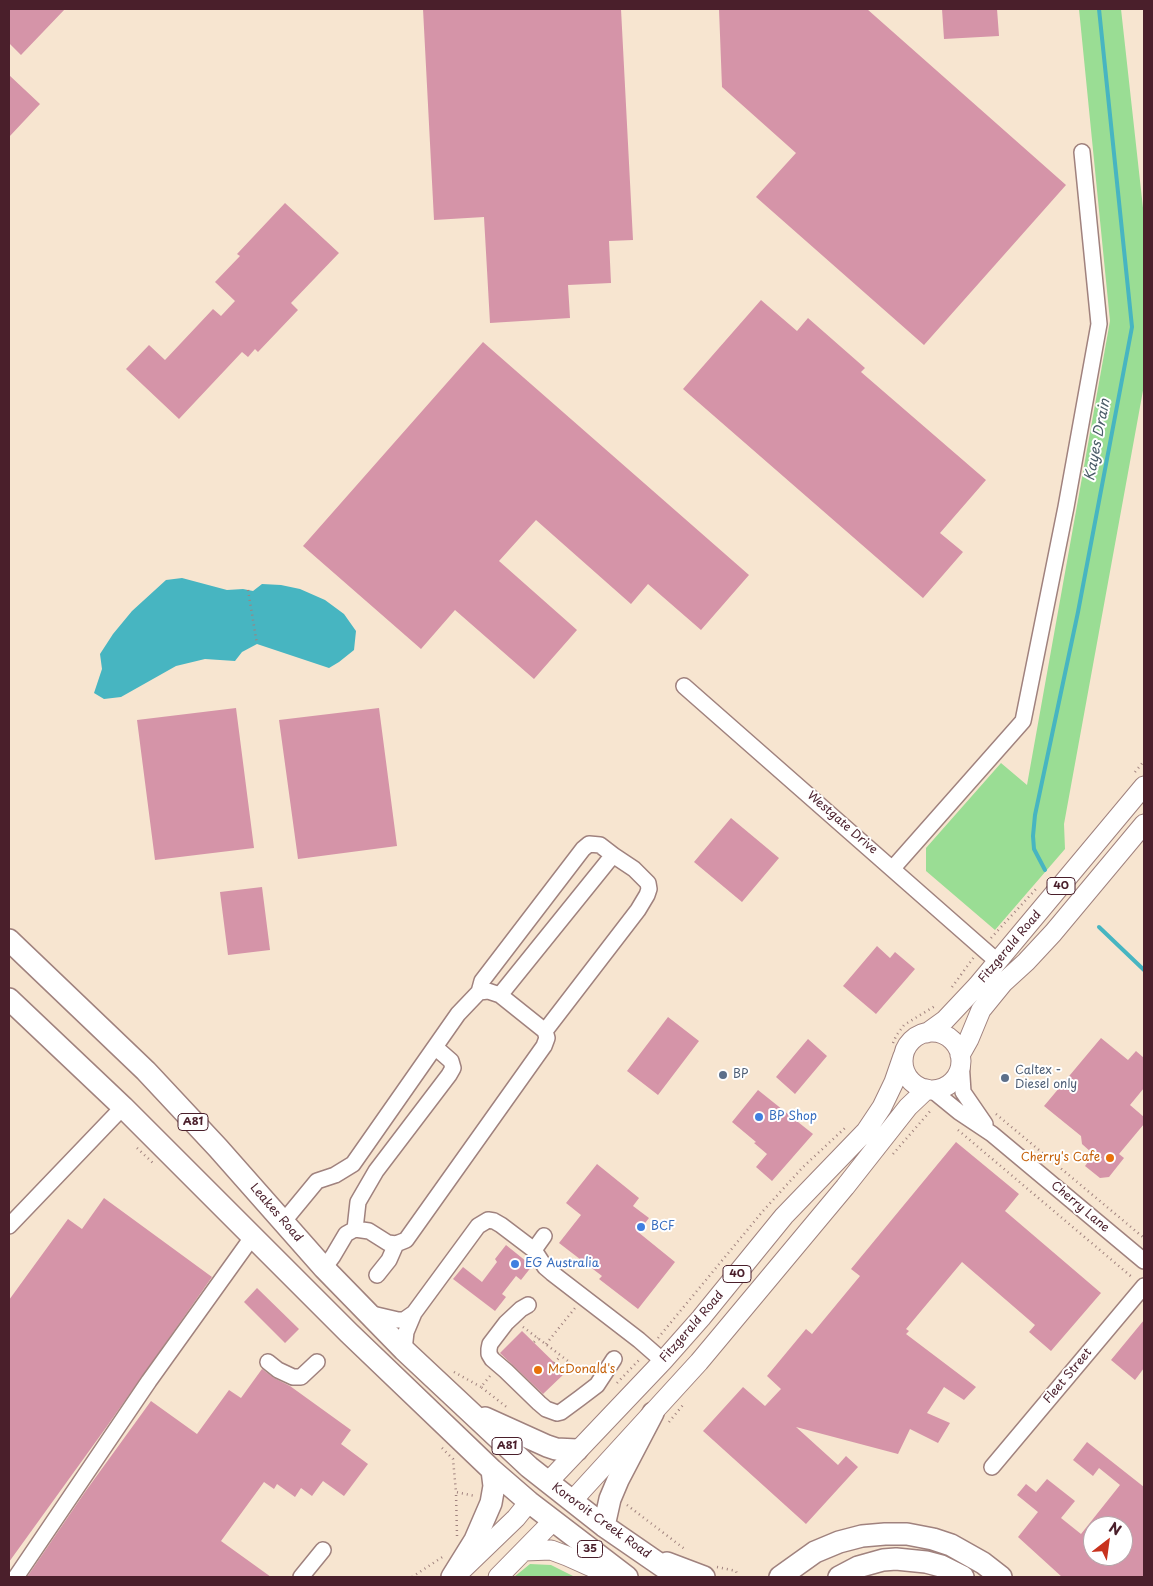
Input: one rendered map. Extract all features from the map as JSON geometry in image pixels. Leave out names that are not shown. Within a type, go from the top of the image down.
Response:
[{"type":"highway","name":"Leakes Road","points":[[9,940],[146,1071],[284,1221],[324,1268],[404,1350],[529,1467],[548,1482]]},
{"type":"highway","name":"A81","points":[[9,999],[123,1107],[350,1333],[492,1470],[529,1502]]},
{"type":"highway","points":[[467,1410],[547,1446],[556,1449],[577,1450]]},
{"type":"highway","points":[[604,1526],[610,1499],[618,1480],[660,1419]]},
{"type":"highway","points":[[454,1577],[475,1540],[491,1504],[494,1486],[492,1470]]},
{"type":"highway","name":"Kororoit Creek Road","points":[[548,1482],[604,1526],[678,1577]]},
{"type":"highway","name":"Fitzgerald Road","points":[[529,1502],[548,1482]]},
{"type":"highway","points":[[529,1502],[553,1521],[572,1501]]},
{"type":"highway","name":"35","points":[[553,1521],[627,1577]]},
{"type":"highway","points":[[780,1577],[816,1552],[839,1542],[862,1536],[885,1534],[916,1536],[951,1545],[984,1563],[1001,1577]]},
{"type":"highway","points":[[650,1556],[708,1571]]},
{"type":"highway","points":[[839,1577],[858,1567],[896,1559],[926,1562],[941,1566],[963,1577]]},
{"type":"main road","name":"Fitzgerald Road","points":[[926,1033],[945,1020],[998,962],[1138,781]]},
{"type":"main road","name":"Fitzgerald Road","points":[[960,1058],[981,1010],[1003,983],[1053,933],[1144,824]]},
{"type":"main road","points":[[926,1033],[935,1032],[951,1040],[956,1046],[960,1058]]},
{"type":"main road","name":"40","points":[[903,1056],[911,1041],[926,1033]]},
{"type":"main road","name":"Fitzgerald Road","points":[[548,1482],[620,1407],[656,1355],[701,1318],[784,1216],[866,1131],[882,1107],[894,1082],[903,1056]]},
{"type":"main road","points":[[903,1056],[903,1065],[911,1081],[929,1090]]},
{"type":"main road","name":"40","points":[[572,1501],[660,1419],[908,1107],[929,1090],[941,1088],[955,1078],[959,1070],[960,1058]]},
{"type":"main road","name":"Fitzgerald Road","points":[[454,1577],[516,1518],[529,1502]]},
{"type":"main road","points":[[498,1577],[553,1521]]},
{"type":"main road","points":[[524,1551],[550,1550],[614,1577]]},
{"type":"street","points":[[893,868],[1023,721],[1066,507],[1099,324],[1082,152]]},
{"type":"street","name":"Westgate Drive","points":[[684,686],[998,962]]},
{"type":"street","points":[[284,1221],[318,1181],[335,1175],[353,1164],[458,1014],[479,992],[482,981],[582,849],[589,844],[600,845],[634,869],[648,883],[649,889],[632,917],[545,1031]]},
{"type":"street","points":[[500,994],[613,855]]},
{"type":"street","points":[[324,1268],[346,1234],[355,1229],[368,1231],[388,1243],[396,1244],[406,1240],[544,1046],[547,1038],[545,1031],[500,994],[488,991],[479,992]]},
{"type":"street","points":[[355,1229],[358,1202],[376,1171],[453,1068],[451,1061],[435,1047]]},
{"type":"street","name":"Cherry Lane","points":[[960,1058],[963,1092],[992,1134]]},
{"type":"street","name":"Cherry Lane","points":[[929,1090],[992,1134],[1144,1261]]},
{"type":"street","points":[[9,1226],[123,1107]]},
{"type":"street","points":[[404,1350],[406,1332],[414,1313],[478,1226],[483,1222],[494,1220],[534,1250],[545,1267],[656,1355]]},
{"type":"street","points":[[16,1577],[150,1381],[253,1236]]},
{"type":"street","points":[[534,1250],[544,1236]]},
{"type":"street","points":[[377,1276],[389,1260],[396,1244]]},
{"type":"street","name":"Fleet Street","points":[[992,1467],[1144,1286]]},
{"type":"street","points":[[528,1305],[506,1323],[488,1349],[492,1360],[500,1365],[539,1403],[549,1406],[555,1404],[611,1364]]},
{"type":"street","points":[[368,1313],[404,1320],[414,1313]]},
{"type":"street","points":[[268,1362],[278,1370],[293,1377],[300,1377],[317,1362]]},
{"type":"street","points":[[301,1577],[323,1550]]},
{"type":"path","points":[[248,590],[257,644]]},
{"type":"path","points":[[1138,781],[1144,761]]},
{"type":"path","points":[[952,988],[982,948],[1039,884]]},
{"type":"path","points":[[888,1160],[932,1109]]},
{"type":"path","points":[[992,1111],[1144,1238]]},
{"type":"path","points":[[615,1385],[656,1355],[763,1212],[803,1167],[846,1127]]},
{"type":"path","points":[[955,1127],[1144,1286]]},
{"type":"path","points":[[546,1344],[583,1297]]},
{"type":"path","points":[[519,1323],[572,1364]]},
{"type":"path","points":[[534,1342],[538,1338]]},
{"type":"path","points":[[554,1363],[561,1356]]},
{"type":"path","points":[[500,1365],[481,1387],[510,1409]]},
{"type":"path","points":[[660,1419],[685,1402]]},
{"type":"path","points":[[462,1535],[458,1542],[456,1492],[479,1497]]},
{"type":"path","points":[[623,1502],[690,1554]]},
{"type":"path","points":[[412,1577],[446,1555]]},
{"type":"path","points":[[708,1571],[736,1571],[738,1577]]},
{"type":"green space","points":[[1079,9],[1121,9],[1144,217],[1144,385],[1064,824],[1065,849],[995,930],[926,871],[926,848],[1001,763],[1027,785],[1110,321]]},
{"type":"green space","points":[[530,1564],[551,1565],[575,1577],[514,1577]]},
{"type":"water","points":[[182,578],[227,590],[243,589],[253,591],[262,584],[300,589],[325,600],[344,614],[356,631],[354,650],[329,668],[257,644],[242,652],[235,661],[205,659],[176,666],[121,697],[104,699],[94,693],[102,669],[100,654],[113,634],[132,611],[166,580]]},
{"type":"building","points":[[9,9],[65,9],[21,55],[9,43]]},
{"type":"building","points":[[423,9],[621,9],[633,240],[609,241],[611,283],[568,285],[570,318],[490,323],[484,217],[434,220]]},
{"type":"building","points":[[719,9],[867,9],[1066,185],[924,345],[756,197],[796,153],[722,87]]},
{"type":"building","points":[[942,9],[997,9],[999,36],[944,39]]},
{"type":"building","points":[[9,75],[40,104],[9,137]]},
{"type":"building","points":[[285,203],[339,253],[291,303],[298,310],[258,352],[255,349],[248,357],[242,352],[179,419],[126,369],[149,345],[165,360],[213,309],[221,316],[235,301],[215,282],[240,256],[237,254]]},
{"type":"building","points":[[761,300],[797,331],[808,318],[865,368],[861,372],[986,480],[940,533],[963,552],[923,598],[683,389]]},
{"type":"building","points":[[483,342],[749,575],[701,630],[648,584],[631,604],[536,520],[499,561],[577,630],[534,679],[455,610],[421,649],[303,546]]},
{"type":"building","points":[[236,708],[254,848],[155,860],[137,720]]},
{"type":"building","points":[[379,708],[397,846],[298,859],[279,720]]},
{"type":"building","points":[[731,818],[779,858],[742,902],[694,862]]},
{"type":"building","points":[[262,887],[270,950],[228,955],[220,892]]},
{"type":"building","points":[[877,946],[890,958],[895,952],[915,969],[876,1014],[843,986]]},
{"type":"building","points":[[668,1017],[699,1041],[658,1095],[627,1071]]},
{"type":"building","points":[[1101,1038],[1128,1060],[1136,1051],[1144,1058],[1144,1088],[1130,1105],[1144,1117],[1144,1124],[1119,1154],[1124,1158],[1109,1177],[1100,1178],[1085,1166],[1088,1162],[1086,1160],[1092,1153],[1082,1144],[1081,1136],[1044,1106]]},
{"type":"building","points":[[808,1039],[827,1056],[795,1094],[776,1077]]},
{"type":"building","points":[[758,1090],[813,1134],[772,1181],[756,1167],[767,1154],[732,1122]]},
{"type":"building","points":[[956,1142],[1019,1194],[1005,1211],[1101,1293],[1051,1351],[1029,1332],[1035,1325],[962,1262],[906,1329],[909,1331],[906,1334],[976,1387],[964,1400],[944,1387],[927,1413],[950,1423],[938,1443],[910,1429],[898,1454],[796,1427],[838,1465],[846,1456],[858,1467],[806,1524],[703,1431],[743,1387],[765,1406],[781,1389],[767,1376],[806,1329],[812,1334],[860,1276],[851,1269]]},
{"type":"building","points":[[597,1164],[639,1198],[633,1206],[649,1218],[638,1232],[675,1262],[638,1309],[599,1279],[602,1276],[559,1243],[581,1215],[566,1203]]},
{"type":"building","points":[[104,1198],[212,1277],[9,1562],[9,1300],[68,1219],[82,1229]]},
{"type":"building","points":[[506,1245],[532,1266],[521,1280],[516,1276],[502,1294],[506,1297],[495,1311],[453,1279],[463,1267],[482,1282],[497,1262],[495,1259]]},
{"type":"building","points":[[257,1288],[299,1329],[285,1343],[244,1302]]},
{"type":"building","points":[[1144,1320],[1144,1368],[1135,1380],[1111,1360]]},
{"type":"building","name":"McDonald's","points":[[522,1331],[565,1373],[543,1394],[500,1353]]},
{"type":"building","points":[[262,1369],[290,1386],[351,1430],[341,1444],[368,1464],[344,1496],[323,1481],[312,1496],[301,1488],[295,1497],[277,1484],[274,1489],[264,1482],[221,1541],[271,1577],[27,1577],[85,1492],[151,1401],[197,1434],[229,1390],[241,1398]]},
{"type":"building","points":[[1087,1442],[1144,1487],[1144,1577],[1062,1577],[1018,1537],[1038,1512],[1017,1495],[1026,1484],[1036,1492],[1047,1479],[1075,1501],[1061,1518],[1081,1534],[1083,1531],[1083,1566],[1133,1566],[1133,1516],[1095,1516],[1120,1485],[1099,1468],[1093,1476],[1073,1460]]},
{"type":"waterway","name":"Kayes Drain","points":[[1045,870],[1034,849],[1035,815],[1078,612],[1132,327],[1099,9]]},
{"type":"waterway","name":"Kayes Drain","points":[[1099,927],[1144,970]]},
{"type":"place","name":"BP","points":[[723,1075]]},
{"type":"place","name":"Caltex - Diesel only","points":[[1005,1078]]},
{"type":"place","name":"BP Shop","points":[[759,1117]]},
{"type":"place","name":"Cherry's Cafe","points":[[1110,1158]]},
{"type":"place","name":"BCF","points":[[641,1227]]},
{"type":"place","name":"EG Australia","points":[[515,1264]]},
{"type":"place","name":"McDonald's","points":[[538,1370]]}]
